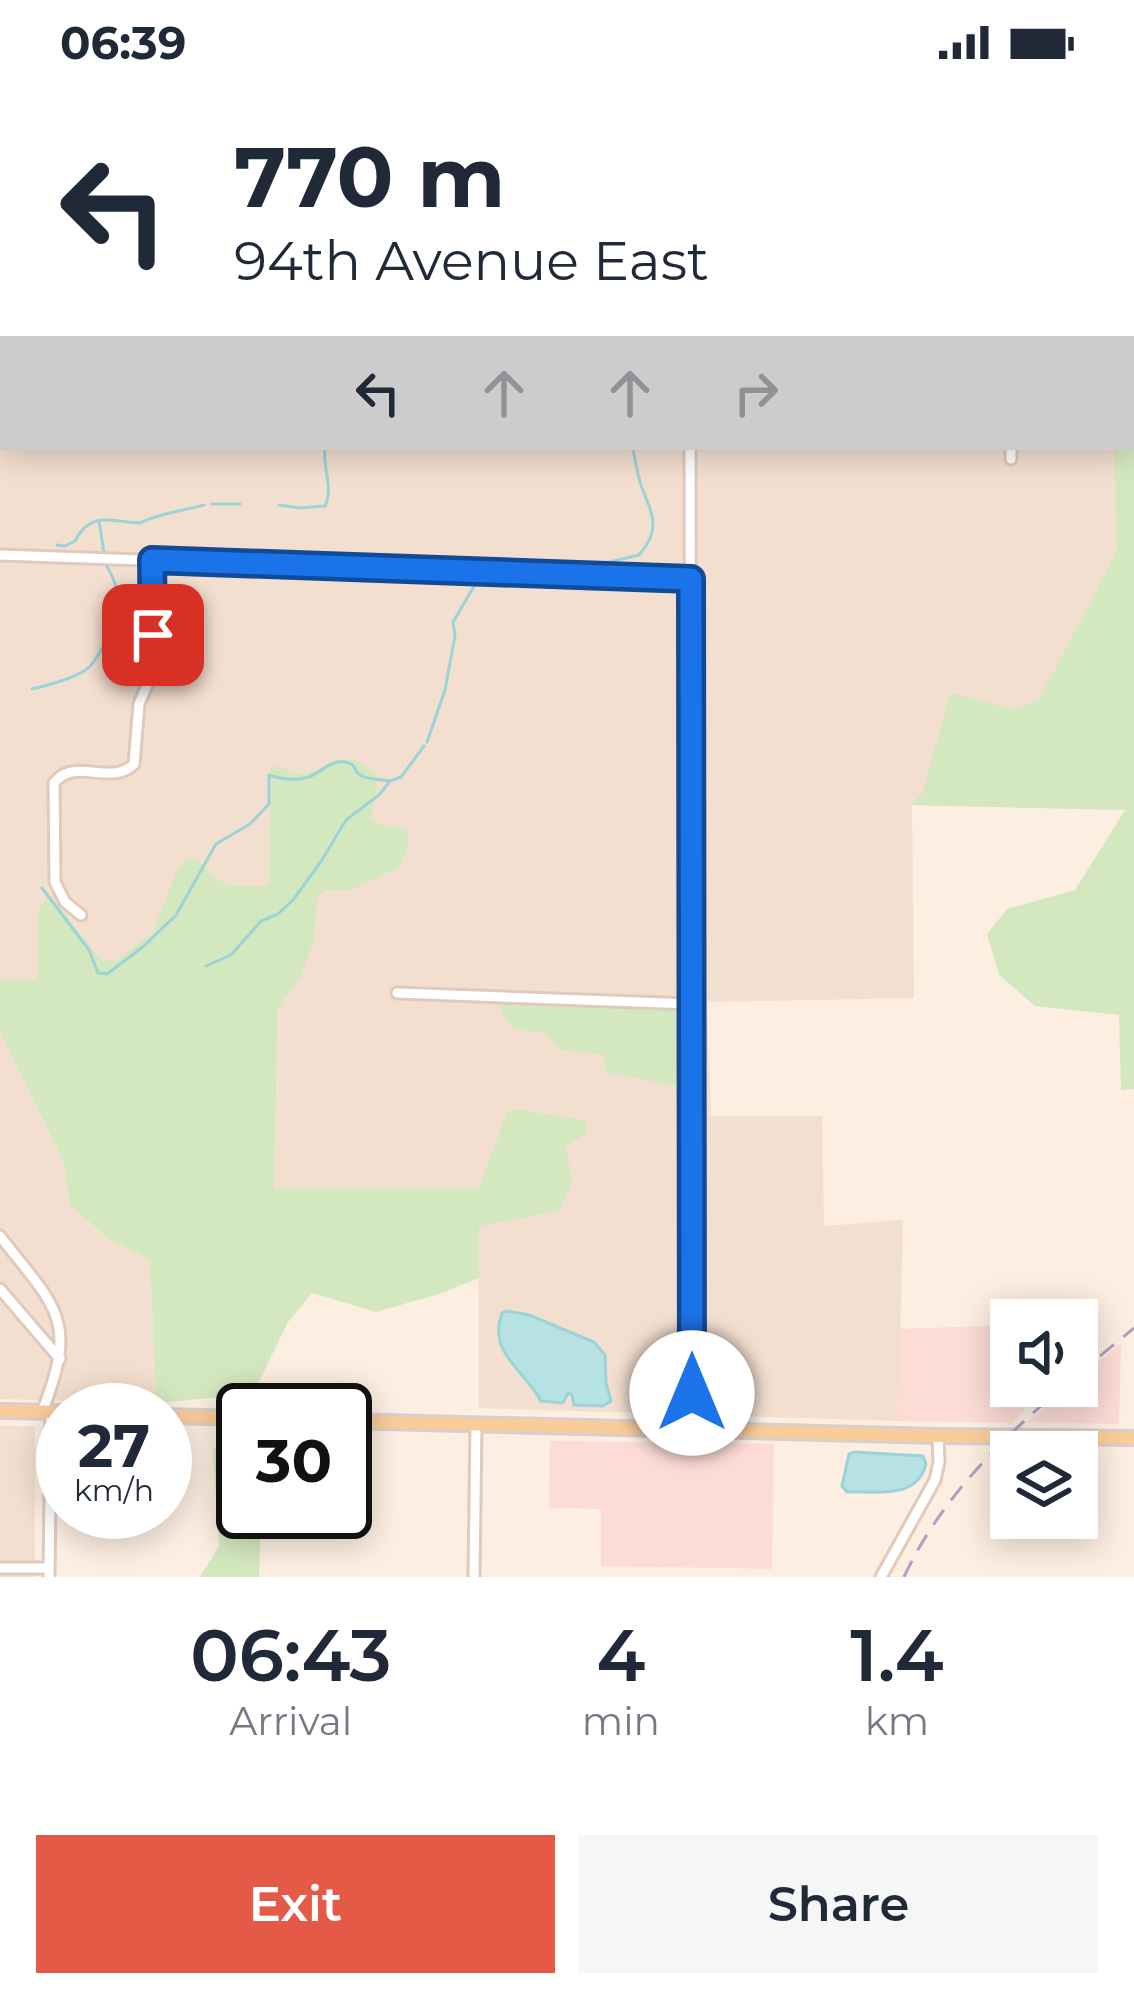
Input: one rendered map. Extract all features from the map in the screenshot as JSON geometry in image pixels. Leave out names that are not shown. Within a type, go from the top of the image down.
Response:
[{"type":"main road","points":[[0,1411],[36,1412]]},
{"type":"main road","points":[[372,1422],[1134,1438]]},
{"type":"street","points":[[690,450],[692,1429]]},
{"type":"street","points":[[0,554],[691,579]]},
{"type":"street","points":[[80,916],[65,902],[55,882],[52,795],[57,778],[71,771],[121,774],[133,767],[139,704],[153,671],[152,560]]},
{"type":"street","points":[[397,993],[691,1004]]},
{"type":"street","points":[[0,1236],[53,1307],[60,1330],[56,1383]]},
{"type":"street","points":[[0,1289],[60,1359]]},
{"type":"street","points":[[474,1577],[476,1424]]},
{"type":"street","points":[[881,1577],[935,1480],[938,1436]]},
{"type":"street","points":[[0,1568],[50,1572],[50,1539]]},
{"type":"shaded area","points":[[0,450],[1114,450],[1126,810],[912,805],[914,998],[707,1002],[711,1116],[822,1116],[824,1226],[903,1220],[898,1421],[479,1408],[478,1190],[274,1189],[279,978],[0,980]]},
{"type":"shaded area","points":[[0,1032],[63,1161],[70,1205],[108,1240],[150,1258],[155,1383],[36,1383],[36,1400],[0,1399]]},
{"type":"shaded area","points":[[990,1326],[990,1407],[1027,1407],[1012,1423],[898,1421],[900,1329]]},
{"type":"shaded area","points":[[1121,1343],[1119,1424],[1028,1422],[1046,1407],[1098,1407],[1098,1362]]},
{"type":"shaded area","points":[[0,1426],[35,1426],[35,1577],[0,1577]]},
{"type":"shaded area","points":[[550,1441],[774,1444],[772,1569],[601,1566],[601,1509],[549,1508]]},
{"type":"green space","points":[[1114,450],[1134,450],[1134,1089],[1121,1090],[1119,1015],[1035,1006],[999,975],[987,934],[1007,909],[1075,890],[1125,810],[911,805],[922,794],[950,693],[1012,709],[1039,700],[1117,550]]},
{"type":"green space","points":[[335,759],[356,760],[378,774],[371,821],[407,830],[409,845],[400,867],[349,891],[325,890],[317,898],[314,941],[300,978],[278,1007],[274,1189],[478,1189],[508,1111],[518,1109],[586,1121],[586,1134],[566,1146],[572,1184],[559,1211],[479,1226],[479,1278],[376,1312],[312,1293],[288,1322],[258,1383],[216,1383],[216,1397],[192,1400],[192,1383],[155,1383],[150,1259],[109,1240],[70,1205],[63,1161],[0,1032],[0,980],[37,979],[39,907],[51,896],[101,960],[116,961],[153,932],[177,869],[185,860],[198,859],[228,884],[269,886],[271,767],[304,774]]},
{"type":"green space","points":[[503,1001],[682,1010],[686,1015],[685,1088],[606,1072],[604,1055],[561,1050],[545,1033],[515,1028],[506,1020]]},
{"type":"green space","points":[[219,1539],[260,1539],[259,1577],[200,1577]]},
{"type":"water","points":[[506,1311],[529,1315],[594,1342],[605,1355],[611,1401],[603,1406],[574,1405],[568,1393],[563,1403],[541,1401],[504,1350],[499,1327]]},
{"type":"water","points":[[849,1454],[923,1456],[926,1464],[905,1488],[847,1492],[842,1486]]},
{"type":"waterway","points":[[279,505],[325,506],[325,450]]},
{"type":"waterway","points":[[489,567],[584,568],[639,555],[653,522],[633,450]]},
{"type":"waterway","points":[[212,504],[240,504]]},
{"type":"waterway","points":[[57,545],[75,541],[95,521],[140,523],[204,505]]},
{"type":"waterway","points":[[99,520],[104,554]]},
{"type":"waterway","points":[[32,689],[87,669],[111,634],[119,604],[105,563]]},
{"type":"waterway","points":[[427,742],[445,690],[455,636],[453,622],[479,578]]},
{"type":"waterway","points":[[206,966],[231,955],[261,921],[293,900],[346,820],[390,781],[401,777],[424,746]]},
{"type":"waterway","points":[[42,888],[89,950],[98,973],[107,974],[176,915],[216,844],[250,824],[269,804],[269,775],[304,778],[340,762],[352,764],[363,777],[390,781]]},
{"type":"railway","points":[[1098,1358],[1134,1328]]},
{"type":"railway","points":[[904,1577],[953,1497],[1040,1407]]},
{"type":"route","points":[[153,635],[152,560],[691,579],[692,1393]]}]
